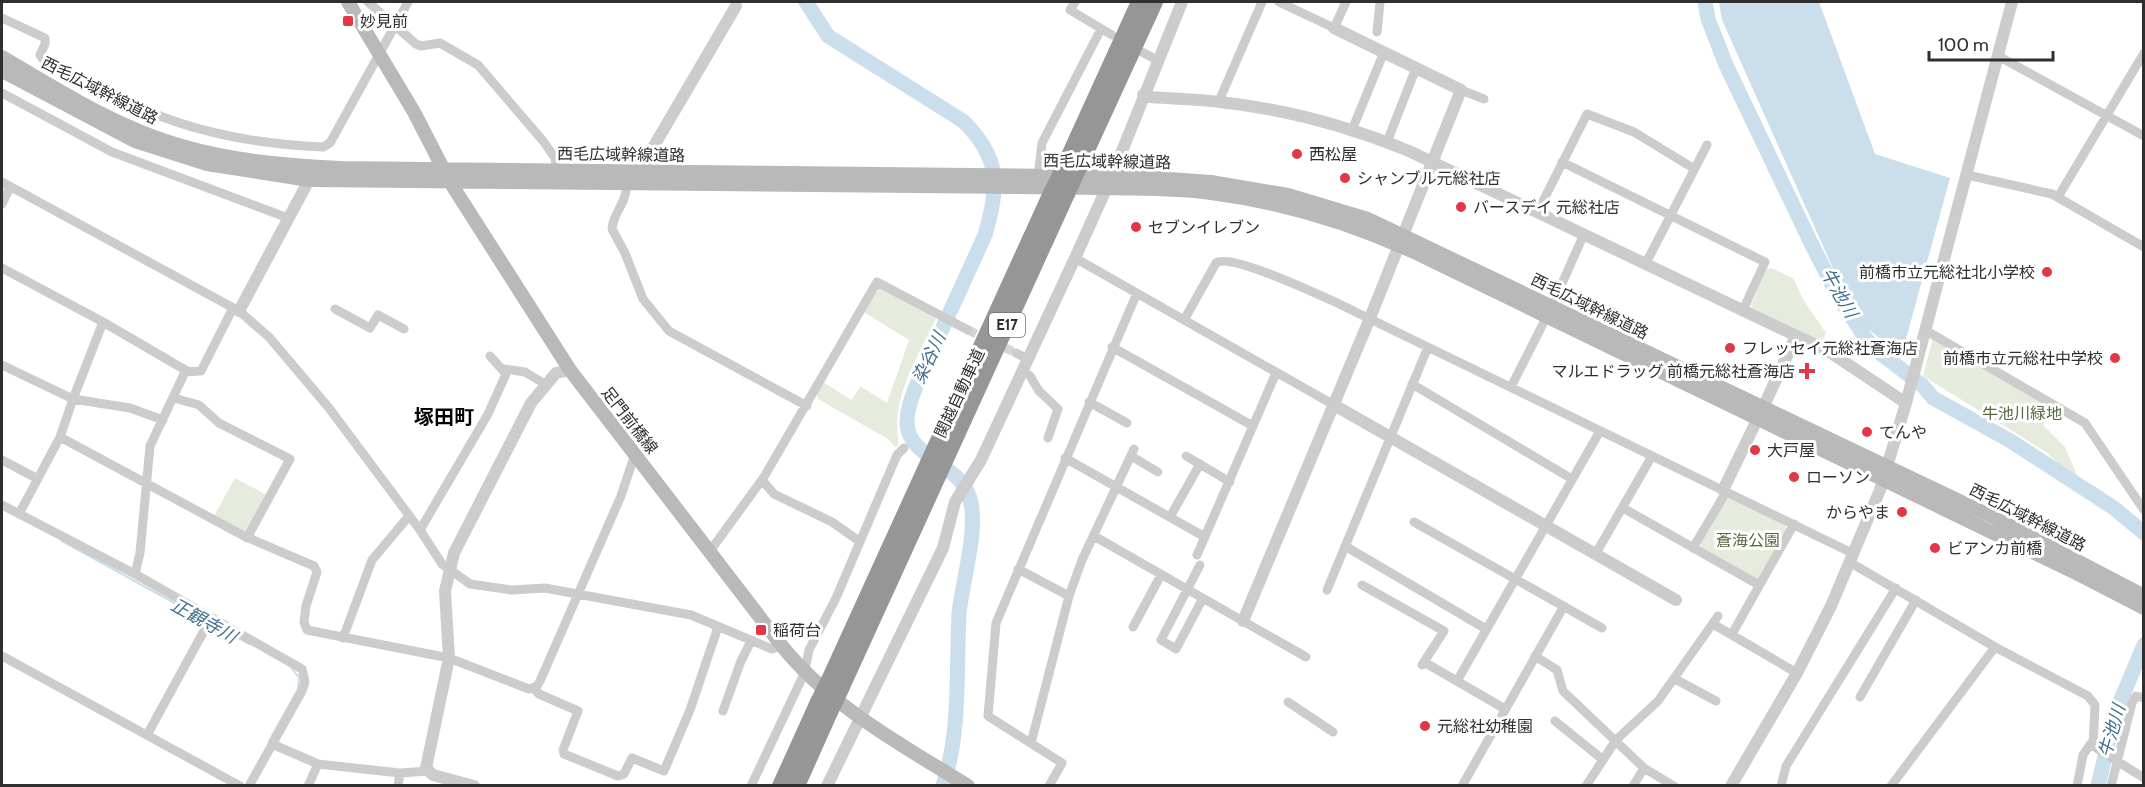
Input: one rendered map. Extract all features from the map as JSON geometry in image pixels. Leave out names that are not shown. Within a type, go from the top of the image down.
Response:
[{"type":"highway","name":"関越自動車道","points":[[780,786],[835,685],[1059,194],[1139,2]]},
{"type":"highway","name":"関越自動車道","points":[[1069,171],[1155,2]]},
{"type":"highway","name":"関越自動車道","points":[[796,786],[824,707]]},
{"type":"main road","name":"足門前橋線","points":[[351,3],[450,182],[570,370],[782,646],[804,674],[860,718],[963,783]]},
{"type":"main road","name":"西毛広域幹線道路","points":[[2,57],[139,131],[209,153],[292,165],[647,171],[1006,181],[1211,182],[1288,195],[1340,209],[1886,473],[1995,518],[2142,604]]},
{"type":"main road","name":"西毛広域幹線道路","points":[[2,71],[135,141],[207,164],[309,180],[626,184],[982,180]]},
{"type":"main road","name":"西毛広域幹線道路","points":[[1006,181],[1038,177],[1109,182]]},
{"type":"street","points":[[368,2],[421,46],[440,43],[478,65],[543,141],[555,158],[556,170]]},
{"type":"street","points":[[2,18],[45,38],[40,55],[43,59],[116,99],[194,129],[272,144],[323,147],[330,143],[408,2]]},
{"type":"street","points":[[1075,2],[1070,10],[1112,35]]},
{"type":"street","points":[[827,786],[943,548],[957,498],[970,477],[1075,258],[1109,182],[1182,2]]},
{"type":"street","points":[[1220,102],[1262,2]]},
{"type":"street","points":[[1280,2],[1484,99]]},
{"type":"street","points":[[1334,28],[1346,2]]},
{"type":"street","points":[[1377,32],[1380,2]]},
{"type":"street","points":[[1731,786],[1797,673],[1852,559],[1886,473],[2012,2]]},
{"type":"street","points":[[647,171],[651,151],[736,6]]},
{"type":"street","points":[[1038,177],[1042,143],[1101,29]]},
{"type":"street","points":[[1142,52],[1157,60]]},
{"type":"street","points":[[1352,130],[1384,52]]},
{"type":"street","points":[[2058,197],[2144,53]]},
{"type":"street","points":[[1998,56],[2144,136]]},
{"type":"street","points":[[1388,142],[1416,68]]},
{"type":"street","points":[[1243,621],[1370,318],[1461,90]]},
{"type":"street","points":[[2,93],[112,152],[288,218]]},
{"type":"street","points":[[1143,95],[1150,98],[1220,102],[1277,111],[1352,130],[1388,142],[1434,161],[1834,355],[1906,403]]},
{"type":"street","points":[[1538,211],[1583,117],[1590,114],[1634,132],[1693,168]]},
{"type":"street","points":[[1646,263],[1693,168],[1707,145]]},
{"type":"street","points":[[1562,162],[1765,262],[1743,310]]},
{"type":"street","points":[[1967,175],[2058,197],[2144,247]]},
{"type":"street","points":[[2,268],[103,322],[187,371],[201,371],[309,180]]},
{"type":"street","points":[[2,204],[6,184],[236,310],[269,337],[347,431],[420,530],[442,564],[480,588],[512,590],[545,588],[691,615],[772,649],[782,646]]},
{"type":"street","points":[[626,184],[627,195],[613,219],[612,229],[649,309],[676,336],[807,406]]},
{"type":"street","points":[[1511,387],[1584,234]]},
{"type":"street","points":[[1075,258],[1676,600]]},
{"type":"street","points":[[1184,320],[1216,263],[1222,260],[1245,265],[1304,288],[1370,318],[1794,524],[1995,647],[2088,696],[2096,705],[2094,746],[2083,755],[2077,786]]},
{"type":"street","points":[[710,551],[762,480],[877,282],[941,318],[968,330]]},
{"type":"street","points":[[1049,786],[1062,763],[988,716],[996,623],[1137,293]]},
{"type":"street","points":[[335,309],[370,328],[378,315],[404,328]]},
{"type":"street","points":[[19,514],[60,437],[103,322]]},
{"type":"street","points":[[1925,330],[2085,423],[2144,510]]},
{"type":"street","points":[[1694,548],[1724,490],[1796,336]]},
{"type":"street","points":[[1112,347],[1253,426]]},
{"type":"street","points":[[1327,590],[1428,347]]},
{"type":"street","points":[[1016,353],[1039,391],[1058,409],[1048,438]]},
{"type":"street","points":[[420,530],[488,414],[506,374],[504,369],[490,356]]},
{"type":"street","points":[[2,365],[73,399],[130,408],[163,420]]},
{"type":"street","points":[[504,369],[525,372],[545,384]]},
{"type":"street","points":[[428,771],[425,764],[448,658],[445,591],[449,569],[459,544],[521,420],[545,384],[556,373],[570,370]]},
{"type":"street","points":[[135,574],[140,553],[146,482],[153,436],[187,371]]},
{"type":"street","points":[[1203,598],[1176,649],[1161,640],[1199,560],[1205,537],[1276,373]]},
{"type":"street","points":[[1412,384],[1572,479]]},
{"type":"street","points":[[174,398],[199,405],[219,423],[290,459],[247,538]]},
{"type":"street","points":[[1089,402],[1127,423]]},
{"type":"street","points":[[1456,681],[1600,431]]},
{"type":"street","points":[[60,437],[247,538],[314,566],[317,572],[306,606],[305,626],[311,631],[448,658],[525,688],[534,688],[540,681],[621,496],[635,454]]},
{"type":"street","points":[[750,786],[804,674],[809,650],[836,598],[897,455],[904,448]]},
{"type":"street","points":[[1031,743],[1069,596],[1132,453],[1158,472]]},
{"type":"street","points":[[1186,456],[1230,482]]},
{"type":"street","points":[[1595,555],[1652,456]]},
{"type":"street","points":[[1065,458],[1205,537]]},
{"type":"street","points":[[2,460],[38,479]]},
{"type":"street","points":[[1170,517],[1200,464]]},
{"type":"street","points":[[762,480],[774,494],[832,522],[860,541]]},
{"type":"street","points":[[2,505],[135,574],[302,669],[305,682],[302,691],[249,786]]},
{"type":"street","points":[[1623,508],[1759,585]]},
{"type":"street","points":[[344,638],[372,560],[409,516]]},
{"type":"street","points":[[1414,522],[1602,628]]},
{"type":"street","points":[[1732,634],[1794,524]]},
{"type":"street","points":[[1094,536],[1306,657]]},
{"type":"street","points":[[1345,546],[1486,629]]},
{"type":"street","points":[[1018,569],[1069,596]]},
{"type":"street","points":[[1133,627],[1161,575]]},
{"type":"street","points":[[1362,585],[1444,631],[1423,664],[1505,709]]},
{"type":"street","points":[[1781,786],[1786,766],[1896,588]]},
{"type":"street","points":[[1860,697],[1916,600]]},
{"type":"street","points":[[1462,786],[1564,606]]},
{"type":"street","points":[[147,735],[211,618]]},
{"type":"street","points":[[1586,786],[1616,740],[1649,711],[1675,680],[1715,620],[1732,634],[1797,673]]},
{"type":"street","points":[[534,688],[539,694],[578,711],[563,750],[564,754],[618,776],[624,774],[632,758],[664,771],[690,710],[718,627]]},
{"type":"street","points":[[723,711],[741,661],[751,641]]},
{"type":"street","points":[[1891,786],[1995,647]]},
{"type":"street","points":[[2,656],[240,786]]},
{"type":"street","points":[[1535,657],[1557,670],[1563,692],[1644,768],[1674,786]]},
{"type":"street","points":[[1675,680],[1716,700]]},
{"type":"street","points":[[2111,786],[2114,760],[2132,703],[2136,696],[2144,698]]},
{"type":"street","points":[[1288,702],[1333,732]]},
{"type":"street","points":[[1555,721],[1602,759]]},
{"type":"street","points":[[272,744],[318,764],[400,773],[428,771],[474,786]]},
{"type":"street","points":[[2094,746],[2144,778]]},
{"type":"street","points":[[308,786],[318,764]]},
{"type":"street","points":[[1633,786],[1644,768]]},
{"type":"street","points":[[398,786],[400,773]]},
{"type":"green space","points":[[1771,268],[1793,278],[1804,301],[1826,333],[1822,342],[1753,309],[1751,305],[1766,270]]},
{"type":"green space","points":[[883,288],[936,318],[902,395],[897,428],[899,445],[895,447],[888,439],[818,399],[816,393],[823,382],[852,400],[860,386],[887,403],[909,340],[864,312],[877,290]]},
{"type":"green space","name":"牛池川緑地","points":[[1933,338],[2046,402],[2046,420],[2043,425],[2065,447],[2077,475],[2075,478],[2046,452],[1923,376]]},
{"type":"green space","points":[[235,478],[267,495],[248,532],[244,533],[214,516]]},
{"type":"green space","name":"蒼海公園","points":[[1729,498],[1785,525],[1787,531],[1760,578],[1756,579],[1701,547],[1701,542],[1724,500]]},
{"type":"water","points":[[1719,2],[1819,2],[1875,154],[1950,178],[1903,350],[1894,350],[1866,327],[1844,293],[1722,20]]},
{"type":"waterway","name":"染谷川","points":[[806,2],[828,36],[963,121],[984,148],[994,174],[993,202],[985,235],[917,385],[907,423],[909,434],[915,444],[954,474],[962,483],[968,493],[971,506],[972,536],[959,614],[957,700],[953,744],[943,786]]},
{"type":"waterway","name":"牛池川","points":[[1705,2],[1708,19],[1726,65],[1811,243],[1839,298],[1871,346],[1923,386],[1933,398],[2009,440],[2114,508],[2144,533]]},
{"type":"waterway","name":"正観寺川","points":[[62,541],[207,621]]},
{"type":"waterway","name":"正観寺川","points":[[212,624],[249,644]]},
{"type":"waterway","name":"牛池川","points":[[2098,786],[2115,714],[2144,645]]},
{"type":"waterway","name":"正観寺川","points":[[269,741],[298,689],[299,678],[291,667]]},
{"type":"tunnel","points":[[968,330],[1016,353]]},
{"type":"place","name":"妙見前","points":[[348,21]]},
{"type":"place","name":"西松屋","points":[[1297,154]]},
{"type":"place","name":"シャンブル元総社店","points":[[1345,178]]},
{"type":"place","name":"バースデイ 元総社店","points":[[1461,207]]},
{"type":"place","name":"セブンイレブン","points":[[1136,227]]},
{"type":"place","name":"前橋市立元総社北小学校","points":[[2047,272]]},
{"type":"place","name":"フレッセイ元総社蒼海店","points":[[1730,348]]},
{"type":"place","name":"前橋市立元総社中学校","points":[[2115,358]]},
{"type":"place","name":"マルエドラッグ 前橋元総社蒼海店","points":[[1807,371]]},
{"type":"place","name":"てんや","points":[[1867,432]]},
{"type":"place","name":"大戸屋","points":[[1755,450]]},
{"type":"place","name":"ローソン","points":[[1794,477]]},
{"type":"place","name":"からやま","points":[[1902,512]]},
{"type":"place","name":"ビアンカ前橋","points":[[1935,548]]},
{"type":"place","name":"稲荷台","points":[[761,630]]},
{"type":"place","name":"元総社幼稚園","points":[[1425,726]]},
{"type":"district","name":"塚田町","points":[[444,417]]}]
